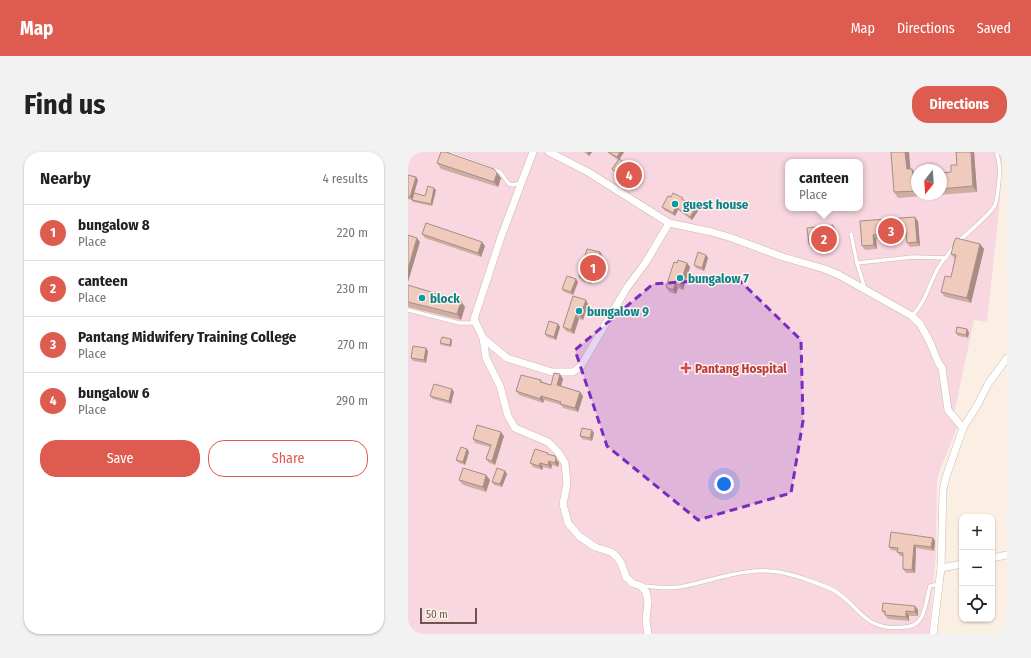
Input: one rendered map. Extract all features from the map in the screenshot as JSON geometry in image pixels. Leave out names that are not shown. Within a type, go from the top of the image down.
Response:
[{"type":"street","points":[[533,152],[501,237],[474,319],[483,338],[486,358],[500,386],[508,416],[515,428],[548,442],[558,452],[565,463],[566,484],[563,504],[568,523],[579,536],[595,547],[611,552],[618,557],[626,577],[632,583],[641,586],[646,592],[648,601],[646,622],[648,634]]},
{"type":"street","points":[[549,152],[588,172],[669,223],[712,232],[783,257],[825,269],[912,316],[920,324],[942,368],[948,410],[963,428]]},
{"type":"street","points":[[483,338],[507,358],[552,372],[573,372],[581,366],[626,289],[646,262],[669,223]]},
{"type":"street","points":[[933,634],[940,584],[943,490],[946,477],[963,428],[988,384],[1007,358]]},
{"type":"street","points":[[995,557],[1007,555]]},
{"type":"street","points":[[941,568],[959,565]]},
{"type":"lane","points":[[912,316],[922,305],[934,274],[939,266],[966,233],[995,206],[999,175],[999,157],[996,152]]},
{"type":"lane","points":[[451,154],[500,172],[509,184],[513,185],[522,183]]},
{"type":"lane","points":[[851,234],[857,263],[865,290]]},
{"type":"lane","points":[[857,263],[913,257],[946,258]]},
{"type":"lane","points":[[408,310],[459,324],[476,323]]},
{"type":"lane","points":[[641,586],[656,588],[678,587],[741,572],[783,572],[836,592],[868,621],[884,627],[907,628],[920,619],[925,609],[930,586],[940,584]]},
{"type":"highlighted area","points":[[737,278],[801,340],[803,421],[791,493],[698,520],[607,446],[575,350],[653,284]]},
{"type":"shaded area","name":"Pantang Hospital","points":[[408,152],[1002,152],[999,211],[987,322],[974,320],[954,414],[961,418],[937,481],[936,552],[929,634],[408,634]]},
{"type":"building","points":[[441,152],[446,152],[494,169],[497,173],[494,182],[437,163]]},
{"type":"building","points":[[608,152],[620,152],[617,157]]},
{"type":"building","points":[[891,152],[905,152],[907,169],[911,169],[911,191],[894,192]]},
{"type":"building","points":[[956,152],[971,152],[973,186],[947,188],[947,172],[951,172],[951,165],[957,165]]},
{"type":"building","points":[[619,159],[640,172],[633,182],[612,169]]},
{"type":"building","points":[[408,175],[416,177],[410,197],[408,197]]},
{"type":"building","points":[[428,186],[434,188],[431,204],[412,200],[414,193],[425,196]]},
{"type":"building","points":[[673,193],[683,198],[682,199],[696,208],[690,217],[676,207],[673,213],[662,207],[668,196],[671,197]]},
{"type":"building","points":[[915,217],[917,242],[907,243],[906,232],[873,235],[874,245],[862,246],[860,221]]},
{"type":"building","points":[[426,223],[482,242],[478,253],[422,234]]},
{"type":"building","points":[[833,225],[835,242],[809,244],[807,228]]},
{"type":"building","points":[[408,235],[417,238],[408,269]]},
{"type":"building","points":[[956,238],[980,244],[967,298],[941,292],[945,276],[951,277],[956,255],[951,254]]},
{"type":"building","points":[[587,249],[600,252],[593,277],[589,276],[587,280],[579,277]]},
{"type":"building","points":[[698,252],[706,255],[702,268],[694,265]]},
{"type":"building","points":[[678,260],[687,263],[680,285],[675,284],[673,290],[666,287],[674,262],[677,263]]},
{"type":"building","points":[[567,276],[576,279],[571,292],[562,289]]},
{"type":"building","points":[[408,285],[461,301],[457,314],[408,302]]},
{"type":"building","points":[[573,296],[586,300],[580,316],[576,315],[571,330],[563,327]]},
{"type":"building","points":[[549,321],[558,324],[554,337],[545,334]]},
{"type":"building","points":[[957,327],[967,329],[966,335],[956,333]]},
{"type":"building","points":[[442,337],[451,339],[450,345],[440,343]]},
{"type":"building","points":[[413,346],[426,348],[424,360],[411,358]]},
{"type":"building","points":[[554,373],[560,374],[557,385],[580,392],[575,408],[560,404],[561,402],[541,396],[540,399],[516,391],[521,375],[541,380],[540,382],[551,385]]},
{"type":"building","points":[[434,384],[452,389],[449,401],[430,396]]},
{"type":"building","points":[[477,425],[501,432],[492,461],[486,459],[491,445],[473,439]]},
{"type":"building","points":[[582,428],[592,430],[590,438],[580,436]]},
{"type":"building","points":[[461,447],[467,449],[463,462],[456,460]]},
{"type":"building","points":[[535,449],[555,456],[555,463],[549,461],[548,465],[540,463],[539,466],[530,463]]},
{"type":"building","points":[[463,468],[486,475],[483,487],[459,480]]},
{"type":"building","points":[[497,468],[505,471],[500,484],[492,482]]},
{"type":"building","points":[[891,532],[933,538],[931,547],[914,545],[912,570],[903,569],[903,553],[897,552],[898,548],[889,547]]},
{"type":"building","points":[[883,603],[915,606],[915,612],[906,611],[906,617],[885,615],[885,611],[882,611]]},
{"type":"place","name":"bungalow 6","points":[[629,175]]},
{"type":"place","name":"guest house","points":[[675,204]]},
{"type":"place","name":"Pantang Midwifery Training College","points":[[891,231]]},
{"type":"place","name":"canteen","points":[[824,239]]},
{"type":"place","name":"bungalow 8","points":[[593,268]]},
{"type":"place","name":"bungalow 7","points":[[680,278]]},
{"type":"place","name":"block","points":[[422,298]]},
{"type":"place","name":"bungalow 9","points":[[579,311]]},
{"type":"place","name":"Pantang Hospital","points":[[686,368]]}]
